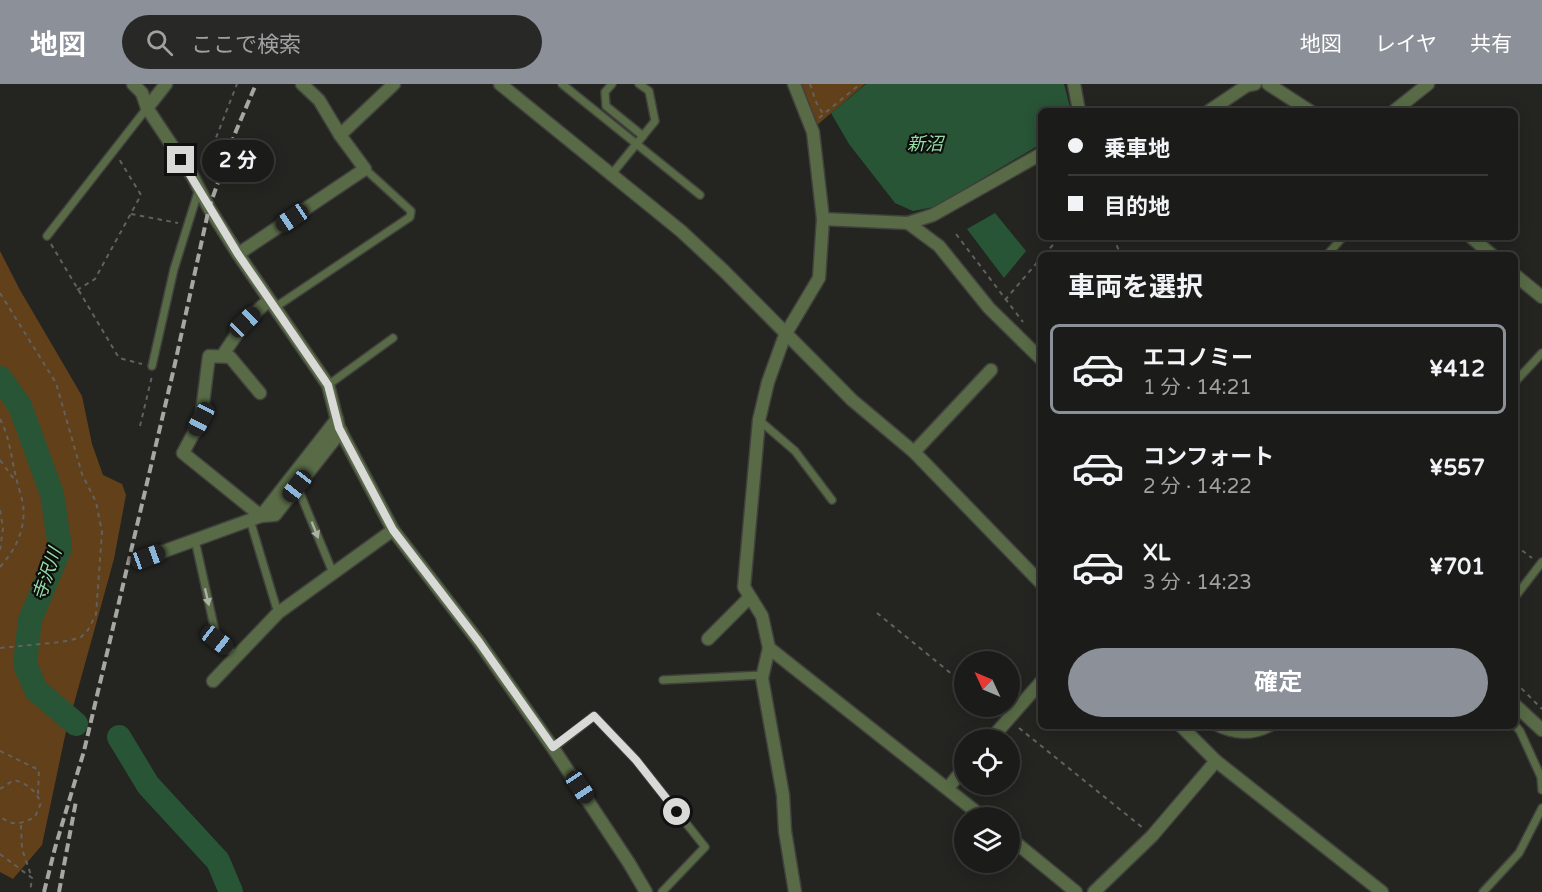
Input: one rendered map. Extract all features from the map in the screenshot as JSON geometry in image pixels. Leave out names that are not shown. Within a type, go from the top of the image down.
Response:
[{"type":"street","points":[[133,84],[142,93],[147,108],[238,254],[328,385],[339,425],[393,530],[479,642],[553,747],[629,863],[641,890]]},
{"type":"street","points":[[147,108],[166,84]]},
{"type":"street","points":[[238,254],[365,169],[340,135],[319,100],[302,84]]},
{"type":"street","points":[[340,135],[394,84]]},
{"type":"street","points":[[500,84],[681,231],[852,400],[914,452],[1038,580]]},
{"type":"street","points":[[794,84],[813,132],[823,219],[819,278],[785,335],[768,382],[759,420],[744,587],[762,616],[769,648],[762,675],[783,795],[785,831],[795,892]]},
{"type":"street","points":[[1074,84],[1079,108]]},
{"type":"street","points":[[1213,108],[1246,86],[1255,84]]},
{"type":"street","points":[[1268,84],[1305,108]]},
{"type":"street","points":[[1398,108],[1428,84]]},
{"type":"street","points":[[823,219],[908,223],[933,215],[1038,156]]},
{"type":"street","points":[[908,223],[939,246],[989,308],[1038,356]]},
{"type":"street","points":[[1474,240],[1488,252]]},
{"type":"street","points":[[1518,277],[1542,297]]},
{"type":"street","points":[[222,356],[245,322],[272,304]]},
{"type":"street","points":[[256,518],[183,453],[201,419],[209,356],[230,357],[260,393]]},
{"type":"street","points":[[914,452],[992,370]]},
{"type":"street","points":[[256,518],[339,425]]},
{"type":"street","points":[[148,557],[256,518],[275,515],[339,425]]},
{"type":"street","points":[[213,681],[278,613],[393,530]]},
{"type":"street","points":[[708,639],[750,597]]},
{"type":"street","points":[[769,648],[971,807]]},
{"type":"street","points":[[999,729],[1038,685]]},
{"type":"street","points":[[1518,708],[1542,730]]},
{"type":"street","points":[[1187,729],[1216,761],[1382,892]]},
{"type":"street","points":[[1094,892],[1152,836],[1216,761]]},
{"type":"street","points":[[948,788],[954,780]]},
{"type":"street","points":[[1020,846],[1076,892]]},
{"type":"lane","points":[[562,84],[700,195]]},
{"type":"lane","points":[[612,84],[605,92],[606,106],[643,136]]},
{"type":"lane","points":[[612,175],[655,121],[649,91],[639,84]]},
{"type":"lane","points":[[46,236],[147,108]]},
{"type":"lane","points":[[272,304],[410,217],[411,211],[365,169]]},
{"type":"lane","points":[[152,366],[174,269],[198,187]]},
{"type":"lane","points":[[1330,252],[1340,240]]},
{"type":"lane","points":[[328,385],[393,338]]},
{"type":"lane","points":[[1518,379],[1542,353]]},
{"type":"lane","points":[[759,420],[795,451],[832,500]]},
{"type":"lane","points":[[297,486],[333,573]]},
{"type":"lane","points":[[256,518],[278,613]]},
{"type":"lane","points":[[195,540],[217,640],[237,656]]},
{"type":"lane","points":[[1518,593],[1541,563]]},
{"type":"lane","points":[[663,680],[762,675]]},
{"type":"lane","points":[[553,747],[594,716],[636,760],[705,847],[663,892]]},
{"type":"lane","points":[[1221,729],[1232,734],[1249,735],[1268,729]]},
{"type":"lane","points":[[1518,729],[1541,777],[1542,790]]},
{"type":"lane","points":[[1483,892],[1520,853],[1542,808]]},
{"type":"path","points":[[198,187],[237,84]]},
{"type":"path","points":[[810,84],[816,102],[824,114],[860,84]]},
{"type":"path","points":[[77,290],[95,279],[141,195],[114,150]]},
{"type":"path","points":[[131,214],[187,225]]},
{"type":"path","points":[[956,234],[1026,325]]},
{"type":"path","points":[[46,236],[119,358],[152,366],[140,426]]},
{"type":"path","points":[[1047,252],[1057,240]]},
{"type":"path","points":[[1005,300],[1038,262]]},
{"type":"path","points":[[0,293],[56,383],[68,417],[82,474],[96,502],[102,532],[96,614],[88,630],[80,638],[61,642],[0,648]]},
{"type":"path","points":[[0,419],[5,428],[23,503],[21,535],[11,555],[0,567]]},
{"type":"path","points":[[0,460],[17,483]]},
{"type":"path","points":[[0,510],[3,528],[0,550]]},
{"type":"path","points":[[1518,547],[1541,563]]},
{"type":"path","points":[[877,613],[954,676]]},
{"type":"path","points":[[1518,685],[1542,709]]},
{"type":"path","points":[[1006,717],[1152,836]]},
{"type":"path","points":[[0,751],[39,770],[38,798]]},
{"type":"path","points":[[0,789],[14,780],[26,784],[37,793],[40,803],[35,818],[21,825],[8,823],[0,816]]},
{"type":"path","points":[[21,825],[22,849],[32,878],[30,892]]},
{"type":"path","points":[[0,854],[32,878]]},
{"type":"shaded area","points":[[798,84],[865,84],[816,126]]},
{"type":"shaded area","points":[[0,251],[82,396],[92,444],[103,475],[122,484],[126,495],[114,559],[65,736],[42,845],[13,879],[0,872]]},
{"type":"water","name":"新沼","points":[[866,84],[1064,84],[1070,108],[1038,108],[1038,146],[934,207],[913,211],[895,203],[849,144],[831,113]]},
{"type":"water","points":[[995,213],[1026,251],[1004,278],[967,229]]},
{"type":"waterway","name":"寺沢川","points":[[0,378],[20,406],[52,494],[60,548],[30,620],[25,664],[36,690],[76,724]]},
{"type":"waterway","name":"寺沢川","points":[[119,737],[148,785],[218,861],[231,892]]},
{"type":"railway","points":[[44,892],[84,751],[209,208],[236,131],[256,84]]},
{"type":"railway","points":[[59,892],[76,801]]},
{"type":"route","points":[[181,160],[238,254],[328,385],[339,428],[393,530],[479,642],[553,747],[594,716],[636,760],[677,812]]}]
